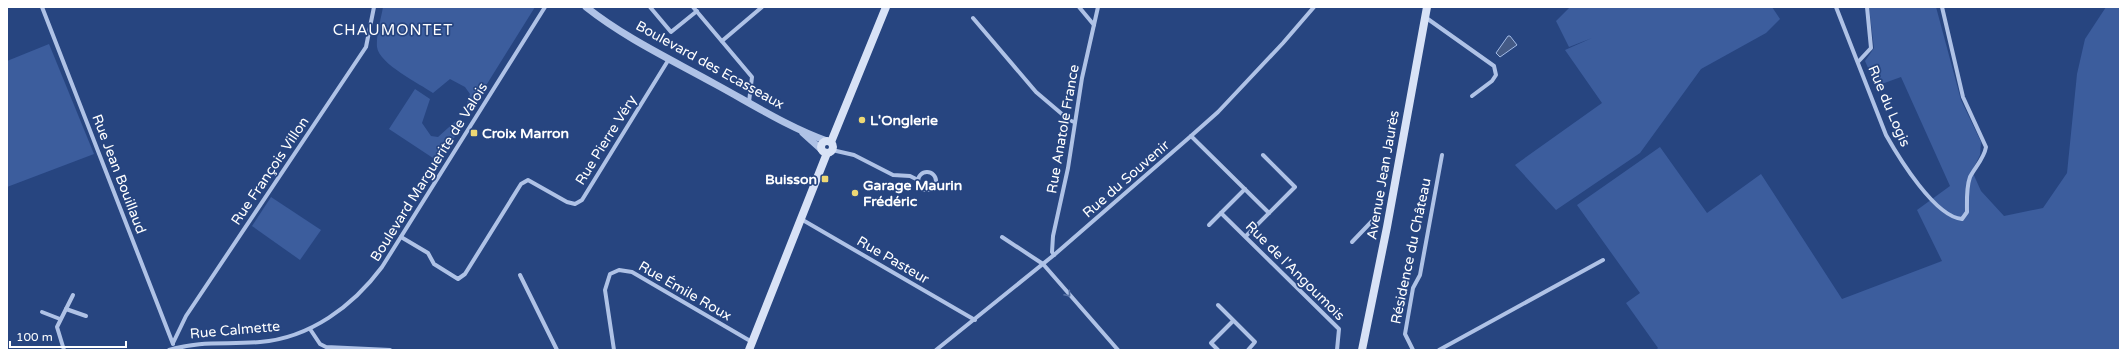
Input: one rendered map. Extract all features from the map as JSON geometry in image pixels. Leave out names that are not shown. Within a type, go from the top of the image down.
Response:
[{"type":"main road","points":[[749,350],[828,147],[886,7]]},
{"type":"main road","name":"Avenue Jean Jaurès","points":[[1363,349],[1427,7]]},
{"type":"street","name":"Rue Jean Bouillaud","points":[[42,7],[176,348]]},
{"type":"street","name":"Rue François Villon","points":[[173,343],[186,316],[366,47],[370,36],[374,7]]},
{"type":"street","name":"Boulevard Marguerite de Valois","points":[[310,329],[359,296],[382,267],[545,7]]},
{"type":"street","name":"Boulevard des Ecasseaux","points":[[586,7],[669,59],[828,147]]},
{"type":"street","points":[[650,7],[671,32],[697,11]]},
{"type":"street","points":[[694,7],[752,77],[749,102]]},
{"type":"street","points":[[722,41],[762,7]]},
{"type":"street","points":[[1079,7],[1094,25]]},
{"type":"street","name":"Rue Anatole France","points":[[1054,255],[1052,252],[1053,236],[1068,168],[1074,122],[1098,7]]},
{"type":"street","name":"Rue du Souvenir","points":[[936,350],[1054,255],[1191,136],[1274,54],[1314,7]]},
{"type":"street","name":"Rue du Logis","points":[[1836,7],[1886,135],[1897,155],[1926,193],[1957,218],[1966,217],[1970,177],[1981,163],[1986,147],[1963,98],[1942,7]]},
{"type":"street","points":[[1858,62],[1871,48],[1867,7]]},
{"type":"street","points":[[1425,17],[1494,66],[1496,76],[1492,81],[1472,96]]},
{"type":"street","points":[[973,18],[1036,92],[1068,120],[1074,122]]},
{"type":"street","name":"Rue Pierre Véry","points":[[401,237],[428,253],[434,264],[458,279],[465,274],[521,184],[528,180],[567,202],[575,204],[582,200],[669,59]]},
{"type":"street","name":"Boulevard des Ecasseaux","points":[[801,131],[813,144],[828,147]]},
{"type":"street","points":[[1191,136],[1269,213]]},
{"type":"street","points":[[828,147],[854,155],[893,175],[910,176],[918,180],[921,188],[927,190],[933,188],[936,183],[936,177],[929,172],[921,174],[918,180]]},
{"type":"street","points":[[1246,236],[1295,187],[1263,155]]},
{"type":"street","name":"Résidence du Château","points":[[1413,350],[1405,334],[1413,288],[1420,275],[1442,155]]},
{"type":"street","points":[[1209,225],[1245,189]]},
{"type":"street","name":"Rue de l'Angoumois","points":[[1221,212],[1339,329],[1337,350]]},
{"type":"street","name":"Rue Pasteur","points":[[801,219],[975,320]]},
{"type":"street","points":[[1352,242],[1374,220]]},
{"type":"street","points":[[1002,237],[1043,264],[1118,350]]},
{"type":"street","points":[[1439,350],[1602,260]]},
{"type":"street","name":"Rue Émile Roux","points":[[614,350],[605,290],[610,274],[619,270],[632,272],[752,342]]},
{"type":"street","points":[[520,275],[557,350]]},
{"type":"street","points":[[64,350],[57,327],[73,295]]},
{"type":"street","points":[[1218,305],[1255,342],[1248,350]]},
{"type":"street","points":[[66,309],[86,316]]},
{"type":"street","points":[[42,312],[60,319]]},
{"type":"street","points":[[1218,350],[1211,343],[1233,321]]},
{"type":"street","points":[[310,329],[320,344],[326,347],[390,350]]},
{"type":"street","name":"Rue Calmette","points":[[169,350],[195,344],[273,341],[310,329]]},
{"type":"shaded area","points":[[383,7],[535,7],[467,116],[463,115],[470,94],[465,87],[450,79],[433,93],[392,67],[379,53],[377,47],[377,37]]},
{"type":"shaded area","points":[[1570,7],[1772,7],[1780,19],[1766,33],[1701,69],[1640,153],[1556,210],[1515,165],[1602,103],[1565,50],[1592,38],[1569,47],[1556,21]]},
{"type":"shaded area","points":[[1869,7],[1936,7],[1961,100],[1981,142],[1980,155],[1972,171],[1981,191],[2004,216],[2043,208],[2067,173],[2077,74],[2085,39],[2106,7],[2120,7],[2120,350],[1656,350],[1658,348],[1626,303],[1640,293],[1577,205],[1660,147],[1707,213],[1761,174],[1842,299],[1942,261],[1917,210],[1950,186],[1901,77],[1876,86],[1865,61],[1874,48]]},
{"type":"shaded area","points":[[1508,36],[1510,36],[1517,45],[1500,57],[1496,53]]},
{"type":"shaded area","points":[[49,44],[94,154],[7,187],[7,61]]},
{"type":"shaded area","points":[[415,89],[430,99],[422,123],[431,136],[438,137],[458,119],[463,124],[439,162],[389,129]]},
{"type":"shaded area","points":[[271,197],[321,230],[300,260],[252,226]]},
{"type":"place","name":"L'Onglerie","points":[[862,120]]},
{"type":"place","name":"Croix Marron","points":[[474,133]]},
{"type":"place","name":"Buisson","points":[[825,179]]},
{"type":"place","name":"Garage Maurin Frédéric","points":[[855,193]]},
{"type":"district","name":"CHAUMONTET","points":[[393,30]]}]
